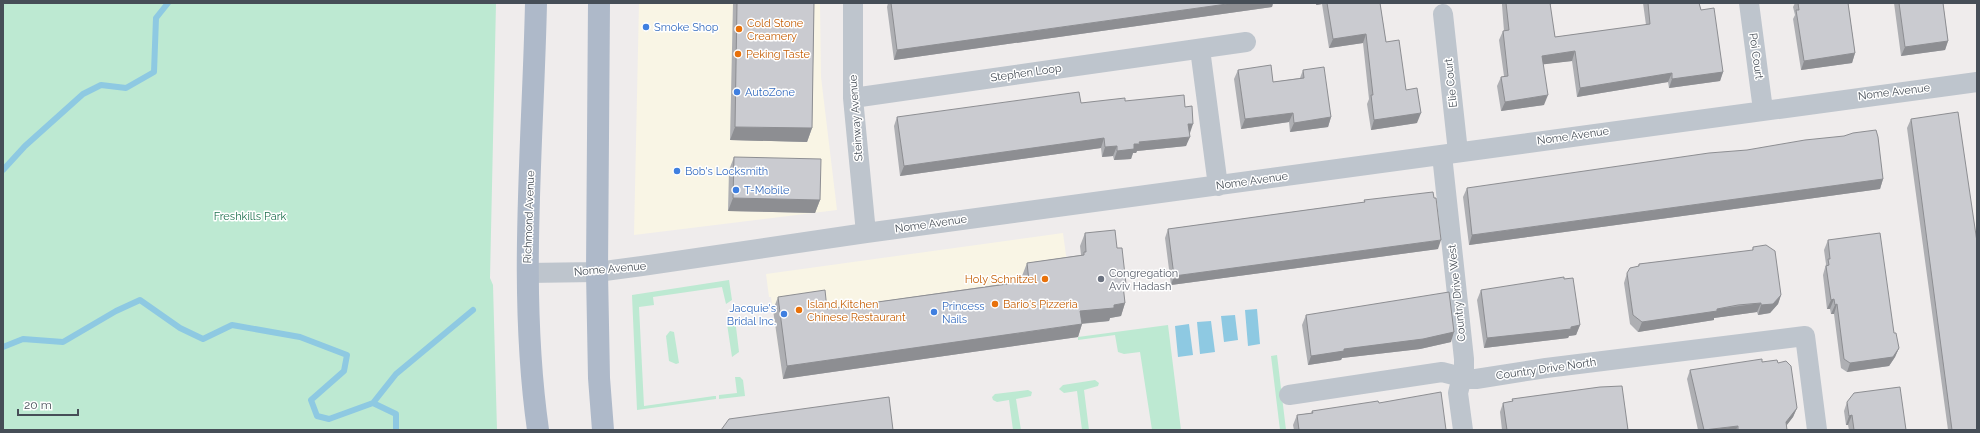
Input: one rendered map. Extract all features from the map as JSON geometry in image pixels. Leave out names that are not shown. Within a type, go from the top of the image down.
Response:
[{"type":"main road","name":"Richmond Avenue","points":[[536,3],[527,273],[532,382],[538,430]]},
{"type":"main road","points":[[599,3],[597,272],[599,378],[603,430]]},
{"type":"street","name":"Steinway Avenue","points":[[853,3],[852,98],[866,233]]},
{"type":"street","name":"Poi Court","points":[[1749,3],[1763,110]]},
{"type":"street","name":"Elie Court","points":[[1443,14],[1450,154]]},
{"type":"street","name":"Stephen Loop","points":[[852,98],[1246,42]]},
{"type":"street","points":[[1200,49],[1218,186]]},
{"type":"street","name":"Nome Avenue","points":[[527,273],[597,272],[866,233],[1977,82]]},
{"type":"street","name":"Country Drive West","points":[[1450,154],[1464,359],[1462,378],[1458,393],[1463,430]]},
{"type":"street","name":"Country Drive North","points":[[1289,395],[1442,372],[1462,378],[1476,379],[1546,368],[1805,336],[1817,430]]},
{"type":"shaded area","points":[[639,3],[820,3],[821,77],[837,210],[634,235]]},
{"type":"shaded area","points":[[1063,233],[1068,270],[800,376],[783,379],[771,297],[769,297],[766,274]]},
{"type":"green space","name":"Freshkills Park","points":[[3,3],[496,3],[490,278],[493,285],[497,430],[3,430]]},
{"type":"green space","points":[[729,280],[732,300],[726,304],[722,287],[653,297],[654,305],[639,307],[644,406],[714,396],[716,396],[716,399],[637,410],[632,295]]},
{"type":"green space","points":[[727,324],[734,324],[736,327],[739,352],[732,357]]},
{"type":"green space","points":[[1168,325],[1181,430],[1152,430],[1140,352],[1124,354],[1118,352],[1115,335],[1078,340],[1078,337]]},
{"type":"green space","points":[[670,331],[674,332],[679,363],[676,364],[669,361],[666,336]]},
{"type":"green space","points":[[1277,355],[1286,430],[1280,430],[1271,356]]},
{"type":"green space","points":[[735,377],[740,377],[743,380],[745,396],[719,399],[719,395],[737,393]]},
{"type":"green space","points":[[1095,380],[1099,383],[1098,386],[1084,390],[1089,430],[1082,430],[1077,391],[1064,393],[1059,389],[1063,385]]},
{"type":"green space","points":[[1028,390],[1032,392],[1031,396],[1016,399],[1021,430],[1013,430],[1009,400],[997,402],[993,400],[992,397],[995,394]]},
{"type":"water","points":[[1257,309],[1260,344],[1248,346],[1245,310]]},
{"type":"water","points":[[1235,315],[1238,340],[1224,342],[1221,316]]},
{"type":"water","points":[[1211,321],[1215,352],[1200,354],[1197,322]]},
{"type":"water","points":[[1189,324],[1193,355],[1178,357],[1175,326]]},
{"type":"building","points":[[737,3],[814,3],[812,128],[735,127]]},
{"type":"building","points":[[891,3],[1234,3],[897,50]]},
{"type":"building","points":[[1327,3],[1380,3],[1386,42],[1399,40],[1406,90],[1417,88],[1421,113],[1374,120],[1371,95],[1373,95],[1366,34],[1333,39]]},
{"type":"building","points":[[1506,3],[1550,3],[1555,37],[1650,24],[1648,3],[1699,3],[1701,10],[1714,8],[1723,72],[1672,79],[1672,73],[1580,88],[1575,51],[1542,56],[1548,95],[1505,102],[1501,77],[1508,76],[1503,31],[1509,30]]},
{"type":"building","points":[[1798,3],[1848,3],[1855,53],[1804,61],[1796,10],[1799,10]]},
{"type":"building","points":[[1899,3],[1943,3],[1948,41],[1905,47]]},
{"type":"building","points":[[1271,65],[1273,82],[1304,78],[1303,70],[1324,67],[1331,117],[1294,123],[1293,113],[1245,119],[1238,70]]},
{"type":"building","points":[[1079,92],[1081,103],[1125,98],[1125,101],[1184,95],[1185,107],[1192,106],[1193,124],[1188,124],[1190,137],[1139,142],[1140,144],[1134,144],[1134,149],[1117,151],[1117,146],[1105,147],[1104,138],[904,166],[897,117]]},
{"type":"building","points":[[1958,112],[1977,242],[1977,430],[1952,430],[1911,119]]},
{"type":"building","points":[[1876,130],[1883,179],[1472,235],[1467,188],[1709,153],[1747,150]]},
{"type":"building","points":[[734,157],[821,159],[820,200],[733,198]]},
{"type":"building","points":[[1433,192],[1434,198],[1436,198],[1441,240],[1174,276],[1168,229],[1365,202],[1364,200]]},
{"type":"building","points":[[1115,230],[1117,248],[1122,248],[1126,284],[1123,285],[1125,303],[1114,305],[1114,308],[1080,311],[1082,324],[787,366],[778,297],[825,290],[827,309],[1029,281],[1027,263],[1084,255],[1084,252],[1086,252],[1085,233]]},
{"type":"building","points":[[1880,233],[1894,333],[1896,333],[1899,348],[1893,357],[1850,363],[1844,359],[1837,304],[1835,305],[1834,299],[1831,300],[1826,266],[1829,265],[1828,259],[1830,259],[1828,240]]},
{"type":"building","points":[[1766,245],[1775,251],[1781,295],[1773,304],[1761,305],[1761,303],[1738,305],[1717,309],[1717,311],[1642,322],[1633,315],[1627,273],[1630,268],[1639,266],[1639,264],[1753,250],[1753,247]]},
{"type":"building","points":[[1564,277],[1564,279],[1573,278],[1580,325],[1571,327],[1571,329],[1487,338],[1481,290]]},
{"type":"building","points":[[1449,292],[1454,332],[1423,339],[1344,349],[1344,351],[1311,356],[1306,315]]},
{"type":"building","points":[[1762,359],[1762,362],[1777,360],[1778,363],[1786,361],[1791,366],[1797,408],[1786,422],[1787,430],[1738,430],[1738,426],[1704,430],[1690,370]]},
{"type":"building","points":[[1622,386],[1628,430],[1507,430],[1503,403],[1513,401],[1512,399],[1600,387]]},
{"type":"building","points":[[1900,387],[1906,430],[1854,430],[1852,415],[1849,416],[1847,402],[1854,393]]},
{"type":"building","points":[[1441,392],[1446,430],[1299,430],[1297,415],[1313,413],[1312,411],[1378,401],[1379,403]]},
{"type":"building","points":[[889,397],[893,430],[721,430],[729,419]]},
{"type":"waterway","points":[[3,170],[25,146],[83,94],[101,85],[126,88],[154,72],[156,18],[168,3]]},
{"type":"waterway","points":[[3,347],[23,339],[63,342],[116,311],[140,300],[180,328],[203,339],[232,325],[300,337],[347,355],[344,371],[311,400],[317,416],[329,419],[373,403]]},
{"type":"waterway","points":[[396,430],[396,414],[373,403],[396,374],[473,310]]},
{"type":"place","name":"Smoke Shop","points":[[646,27]]},
{"type":"place","name":"Cold Stone Creamery","points":[[739,29]]},
{"type":"place","name":"Peking Taste","points":[[738,54]]},
{"type":"place","name":"AutoZone","points":[[737,92]]},
{"type":"place","name":"Bob's Locksmith","points":[[677,171]]},
{"type":"place","name":"T-Mobile","points":[[736,190]]},
{"type":"place","name":"Holy Schnitzel","points":[[1045,279]]},
{"type":"place","name":"Congregation Aviv Hadash","points":[[1101,279]]},
{"type":"place","name":"Bario's Pizzeria","points":[[995,304]]},
{"type":"place","name":"Island Kitchen Chinese Restaurant","points":[[799,310]]},
{"type":"place","name":"Princess Nails","points":[[934,312]]},
{"type":"place","name":"Jacquie's Bridal Inc.","points":[[784,314]]}]
